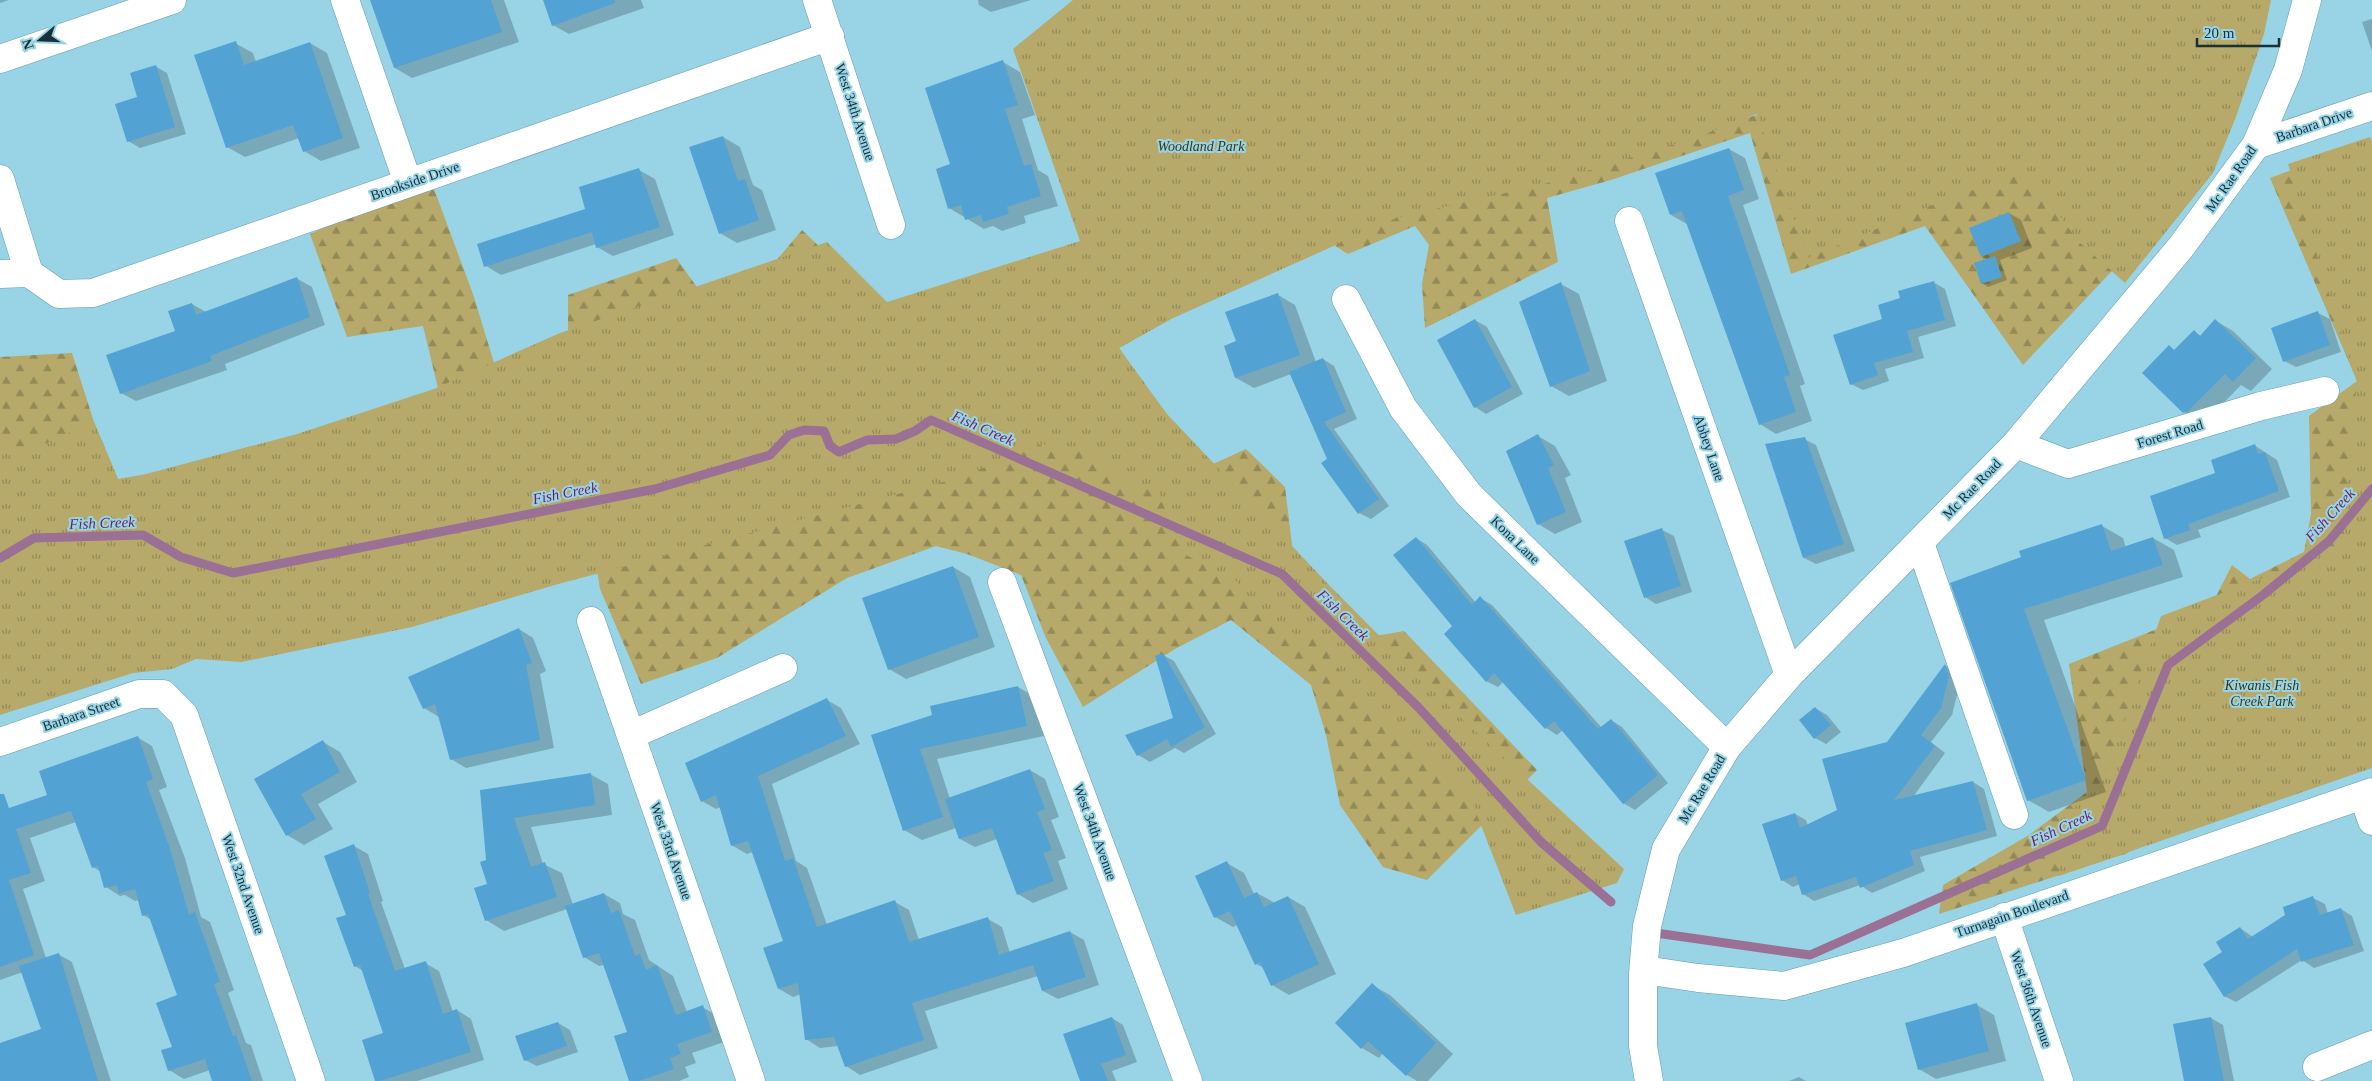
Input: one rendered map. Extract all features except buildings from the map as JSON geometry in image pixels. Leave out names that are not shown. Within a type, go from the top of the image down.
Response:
[{"type":"street","points":[[0,59],[172,0]]},
{"type":"street","points":[[345,0],[408,183]]},
{"type":"street","name":"West 34th Avenue","points":[[818,0],[891,225]]},
{"type":"street","name":"Mc Rae Road","points":[[1649,1081],[1643,1046],[1647,926],[1666,849],[1727,747],[1789,675],[2016,444],[2181,247],[2256,145],[2288,70],[2307,0]]},
{"type":"street","name":"Brookside Drive","points":[[28,273],[59,294],[93,293],[830,36]]},
{"type":"street","name":"Barbara Drive","points":[[2256,145],[2372,106]]},
{"type":"street","points":[[0,179],[28,273],[0,274]]},
{"type":"street","name":"Abbey Lane","points":[[1629,221],[1789,675]]},
{"type":"street","name":"Kona Lane","points":[[1346,300],[1402,408],[1469,495],[1727,747]]},
{"type":"street","name":"Forest Road","points":[[2016,444],[2068,464],[2260,406],[2325,391]]},
{"type":"street","points":[[1920,542],[2014,815]]},
{"type":"street","name":"West 34th Avenue","points":[[1002,582],[1188,1081]]},
{"type":"street","name":"West 33rd Avenue","points":[[591,622],[632,735],[751,1081]]},
{"type":"street","points":[[632,735],[783,668]]},
{"type":"street","name":"Barbara Street","points":[[0,742],[139,694],[163,694]]},
{"type":"street","name":"West 32nd Avenue","points":[[163,694],[184,715],[312,1081]]},
{"type":"street","points":[[2368,793],[2372,821]]},
{"type":"street","name":"Turnagain Boulevard","points":[[1644,973],[1658,972],[1698,978],[1784,986],[1903,953],[2368,793]]},
{"type":"street","name":"West 36th Avenue","points":[[2004,917],[2059,1081]]},
{"type":"street","points":[[2317,1067],[2372,1045]]},
{"type":"green space","name":"Woodland Park","points":[[1073,0],[2271,0],[2264,34],[2236,117],[2213,173],[2125,283],[2078,241],[2028,172],[1954,196],[1808,258],[1757,114],[1692,139],[1544,184],[1396,218],[1171,319],[1119,348],[1167,414],[1329,585],[1459,716],[1624,869],[1617,883],[1516,915],[1470,797],[1346,681],[1321,641],[1272,626],[1235,580],[1184,554],[1158,492],[1125,484],[1095,453],[1042,444],[958,478],[562,583],[412,627],[242,662],[196,659],[172,669],[133,673],[0,715],[0,435],[12,458],[94,422],[118,479],[146,474],[297,434],[434,389],[560,333],[827,242],[887,302],[1080,241],[1013,49]]},
{"type":"green space","points":[[1901,79],[2200,178],[2023,365],[1925,226],[1791,274],[1750,133],[1611,180],[1547,198],[1558,262],[1425,328],[1422,284],[1429,245],[1415,226],[1348,254],[1335,246],[1439,153],[1713,97],[1746,118]]},
{"type":"green space","name":"Kiwanis Fish Creek Park","points":[[2370,137],[2372,142],[2372,768],[2059,876],[2050,828],[2101,785],[2161,616],[2276,573],[2342,542],[2357,382],[2288,164]]},
{"type":"green space","name":"Kiwanis Fish Creek Park","points":[[2372,140],[2372,553],[2128,853],[1939,914],[1943,885],[2029,835],[2087,792],[2069,664],[2210,608],[2232,565],[2250,579],[2304,552],[2311,514],[2309,416],[2357,381],[2270,178]]},
{"type":"green space","points":[[431,181],[473,294],[502,389],[568,359],[568,295],[676,258],[702,294],[764,275],[802,230],[847,273],[908,379],[846,401],[771,375],[698,418],[642,427],[641,467],[575,514],[485,540],[384,550],[317,593],[211,631],[171,640],[137,614],[118,584],[96,512],[38,516],[0,545],[0,357],[72,353],[94,422],[118,479],[153,486],[280,459],[444,413],[423,326],[347,337],[310,234]]},
{"type":"green space","points":[[1171,319],[1119,348],[1200,470],[1246,449],[1285,487],[1294,561],[1370,637],[1404,631],[1537,770],[1427,880],[1383,867],[1340,805],[1326,735],[1311,685],[1231,620],[1175,649],[1083,707],[1046,638],[1021,575],[967,554],[936,546],[847,578],[717,658],[641,684],[600,589],[595,557],[1017,379]]},
{"type":"waterway","name":"Fish Creek","points":[[0,558],[34,538],[143,535],[181,557],[233,573],[655,489],[770,455],[789,435],[804,430],[824,431],[830,446],[839,452],[867,440],[896,439],[915,431],[931,420],[1282,574],[1419,708],[1541,842],[1611,902]]},
{"type":"waterway","name":"Fish Creek","points":[[1649,932],[1810,955],[2102,826],[2168,665],[2263,595],[2329,541],[2372,489]]}]
